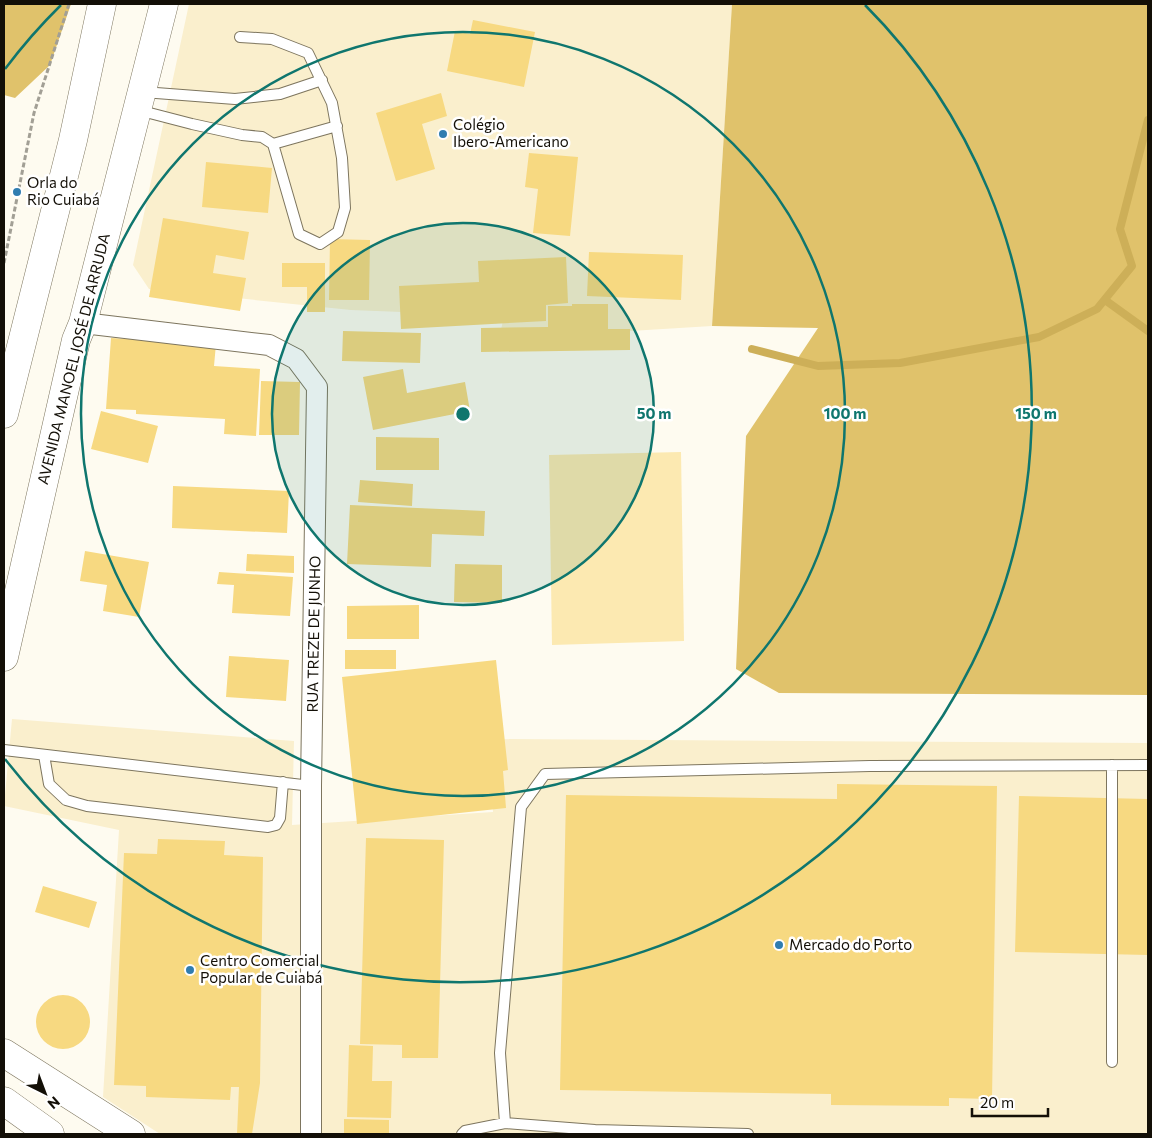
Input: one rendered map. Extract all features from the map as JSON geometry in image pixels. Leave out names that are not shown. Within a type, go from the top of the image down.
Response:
[{"type":"main road","points":[[4,414],[73,140],[102,4]]},
{"type":"main road","name":"AVENIDA MANOEL JOSÉ DE ARRUDA","points":[[4,657],[76,340],[83,323],[164,4]]},
{"type":"main road","points":[[4,1054],[132,1134]]},
{"type":"main road","points":[[4,1101],[50,1134]]},
{"type":"street","name":"RUA TREZE DE JUNHO","points":[[83,323],[269,345],[296,360],[317,387],[311,786],[311,1134]]},
{"type":"lane","points":[[139,100],[192,124],[242,135],[262,137],[273,144],[300,234],[320,244],[338,232],[345,208],[342,158],[332,102],[308,53],[272,40],[240,37]]},
{"type":"lane","points":[[139,100],[235,99],[280,94],[322,80]]},
{"type":"lane","points":[[273,144],[337,126]]},
{"type":"lane","points":[[4,750],[311,786]]},
{"type":"lane","points":[[44,755],[50,784],[66,800],[87,806],[268,826],[276,825],[280,818],[284,782]]},
{"type":"lane","points":[[1112,765],[1112,1062]]},
{"type":"lane","points":[[505,1123],[500,1053],[521,807],[545,774],[860,766],[1148,765]]},
{"type":"lane","points":[[462,1134],[465,1131],[505,1123],[595,1130],[748,1134]]},
{"type":"path","points":[[4,263],[34,113],[69,4]]},
{"type":"shaded area","points":[[4,4],[71,4],[50,65],[15,98],[4,95]]},
{"type":"shaded area","name":"Colégio Ibero-Americano","points":[[189,4],[732,4],[712,326],[499,339],[504,316],[351,310],[149,289],[133,265]]},
{"type":"shaded area","points":[[732,4],[1148,4],[1148,695],[779,693],[736,669],[746,436],[818,328],[712,326]]},
{"type":"shaded area","points":[[681,452],[684,641],[552,645],[549,455]]},
{"type":"shaded area","points":[[12,719],[294,741],[292,825],[493,812],[488,739],[1148,743],[1148,1134],[160,1134],[103,1097],[119,830],[4,806]]},
{"type":"building","points":[[473,20],[535,32],[524,87],[447,71],[455,31],[470,34]]},
{"type":"building","points":[[441,93],[447,116],[422,124],[435,169],[396,181],[376,113]]},
{"type":"building","points":[[529,153],[578,157],[570,236],[533,233],[538,189],[525,187]]},
{"type":"building","points":[[206,162],[272,168],[268,213],[202,207]]},
{"type":"building","points":[[163,218],[249,232],[244,260],[216,255],[213,273],[246,278],[240,311],[149,297]]},
{"type":"building","points":[[330,239],[370,240],[369,300],[329,300]]},
{"type":"building","points":[[589,252],[683,255],[681,300],[587,296]]},
{"type":"building","points":[[566,257],[568,303],[546,305],[546,321],[401,329],[399,286],[479,282],[478,261]]},
{"type":"building","points":[[282,263],[325,263],[325,312],[307,312],[307,287],[282,287]]},
{"type":"building","points":[[572,304],[608,304],[608,329],[630,329],[630,350],[481,352],[481,328],[548,327],[548,306],[572,306]]},
{"type":"building","points":[[343,331],[421,333],[420,363],[342,361]]},
{"type":"building","points":[[111,338],[216,344],[214,366],[260,369],[256,436],[224,434],[225,419],[136,414],[136,410],[106,409]]},
{"type":"building","points":[[403,369],[407,393],[465,382],[470,411],[373,430],[363,377]]},
{"type":"building","points":[[261,381],[300,382],[299,435],[259,435]]},
{"type":"building","points":[[101,411],[158,426],[148,463],[91,449]]},
{"type":"building","points":[[376,437],[439,438],[439,470],[376,470]]},
{"type":"building","points":[[360,480],[413,484],[412,506],[358,502]]},
{"type":"building","points":[[173,486],[289,491],[287,533],[172,528]]},
{"type":"building","points":[[350,505],[485,511],[484,536],[432,534],[431,567],[347,564]]},
{"type":"building","points":[[85,551],[149,562],[139,617],[103,611],[107,585],[80,581]]},
{"type":"building","points":[[247,554],[294,556],[294,573],[246,571]]},
{"type":"building","points":[[455,564],[502,565],[502,603],[454,602]]},
{"type":"building","points":[[219,572],[293,577],[290,616],[232,613],[234,585],[217,584]]},
{"type":"building","points":[[419,605],[419,639],[347,639],[347,606]]},
{"type":"building","points":[[345,650],[396,650],[396,669],[345,669]]},
{"type":"building","points":[[229,656],[289,660],[286,701],[226,697]]},
{"type":"building","points":[[496,660],[508,770],[503,771],[506,808],[357,824],[342,677]]},
{"type":"building","name":"Mercado do Porto","points":[[837,784],[997,786],[992,1099],[949,1098],[949,1106],[831,1105],[831,1094],[560,1090],[566,795],[837,799]]},
{"type":"building","points":[[1019,796],[1148,799],[1148,955],[1015,952]]},
{"type":"building","points":[[366,838],[444,840],[438,1058],[402,1058],[402,1045],[360,1044]]},
{"type":"building","name":"Centro Comercial Popular de Cuiabá","points":[[158,839],[225,841],[224,855],[263,857],[260,1083],[252,1134],[237,1134],[239,1087],[231,1087],[230,1100],[146,1097],[146,1086],[114,1085],[124,853],[157,854]]},
{"type":"building","points":[[43,886],[97,902],[89,928],[35,912]]},
{"type":"building","points":[[63,995],[73,997],[82,1003],[88,1012],[90,1022],[88,1032],[82,1041],[73,1047],[63,1049],[53,1047],[44,1041],[38,1032],[36,1022],[38,1012],[44,1003],[53,997]]},
{"type":"building","points":[[349,1045],[373,1046],[372,1081],[392,1081],[391,1118],[347,1117]]},
{"type":"building","points":[[344,1119],[389,1120],[389,1134],[344,1134]]},
{"type":"waterway","points":[[752,349],[818,366],[900,363],[1039,337],[1097,309],[1132,266],[1120,229],[1148,120]]},
{"type":"waterway","points":[[1105,300],[1148,331]]},
{"type":"place","name":"Colégio Ibero-Americano","points":[[443,134]]},
{"type":"place","name":"Orla do Rio Cuiabá","points":[[17,192]]},
{"type":"place","name":"Mercado do Porto","points":[[779,945]]},
{"type":"place","name":"Centro Comercial Popular de Cuiabá","points":[[190,970]]}]
